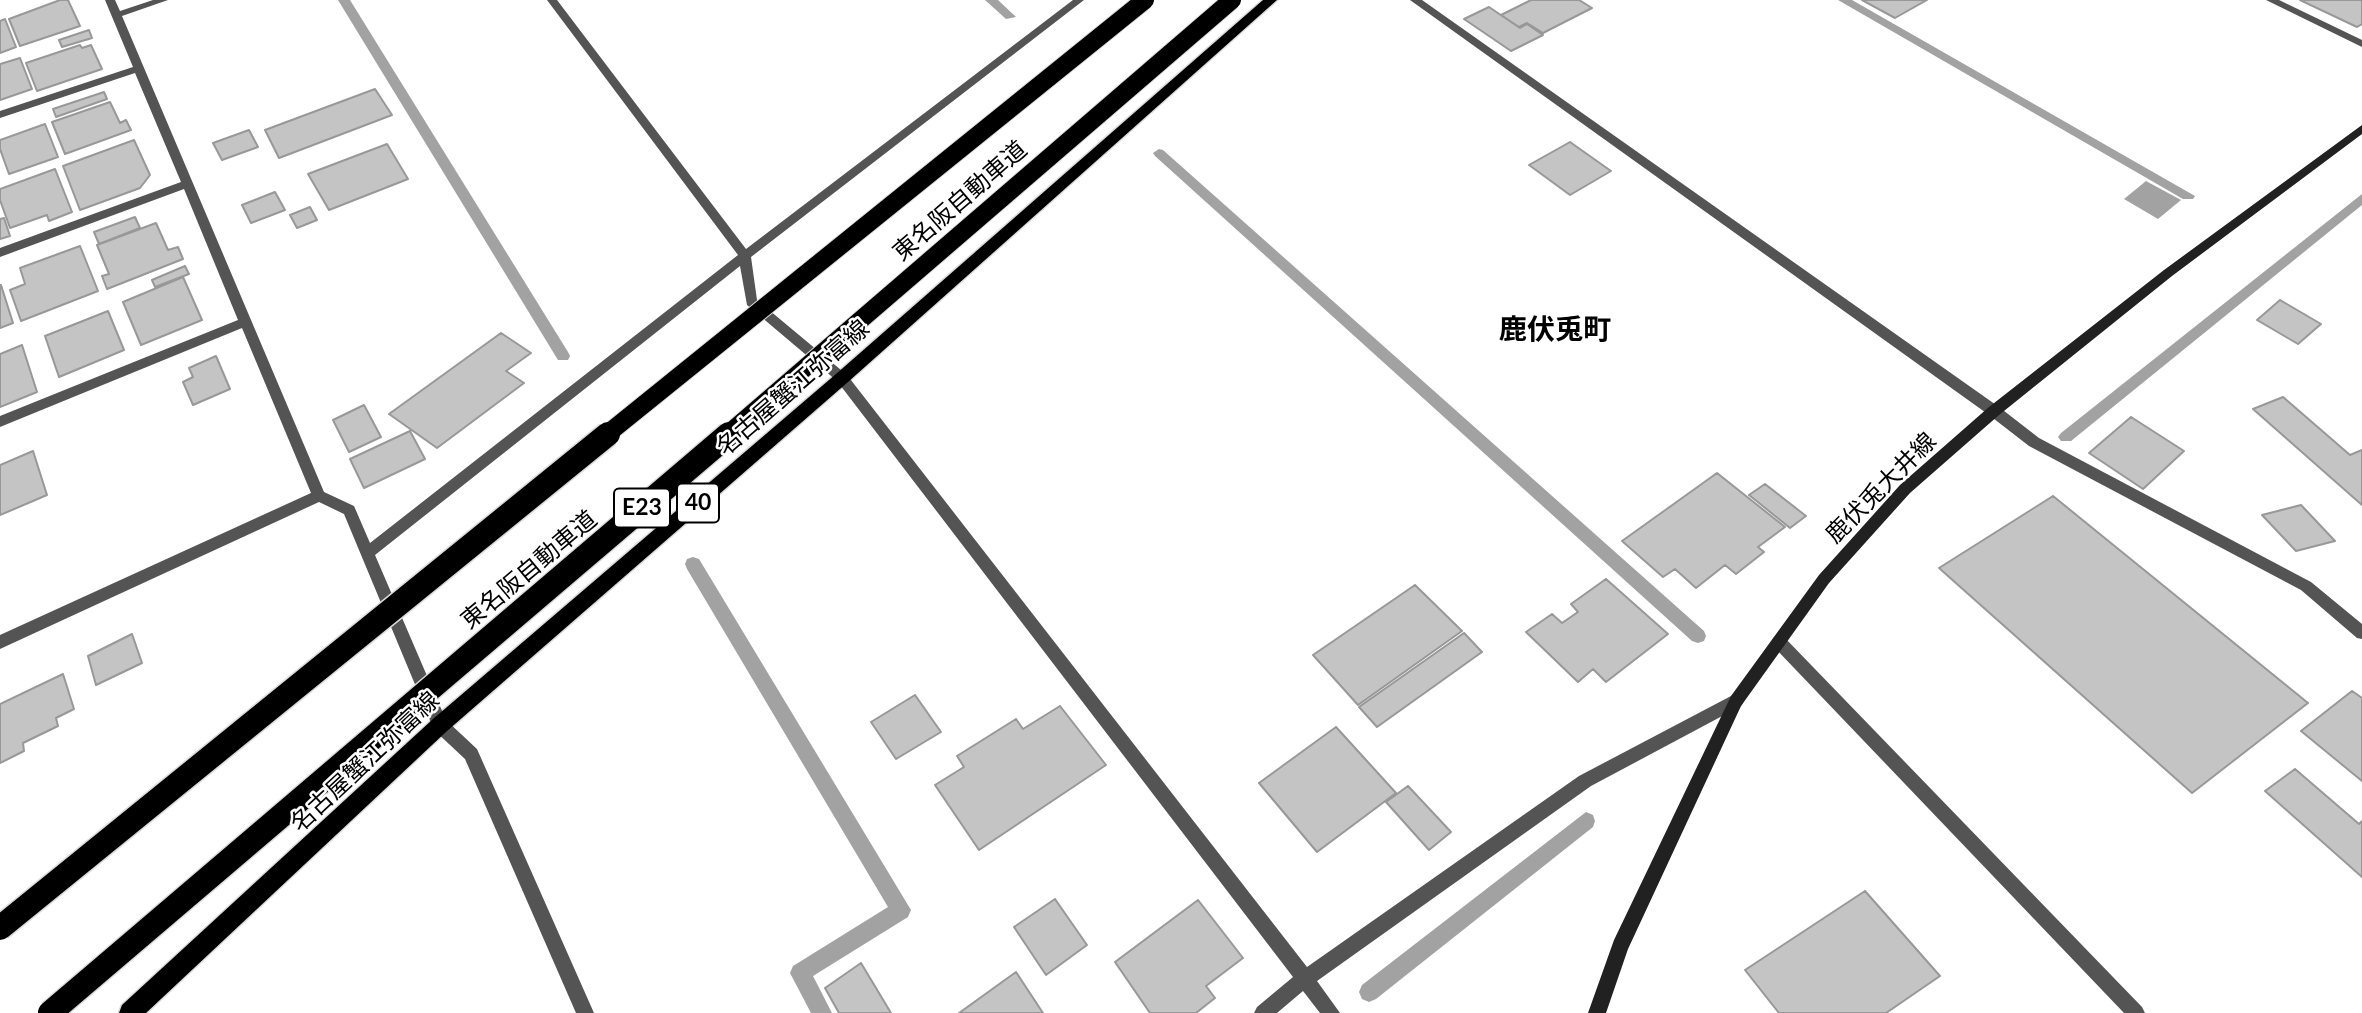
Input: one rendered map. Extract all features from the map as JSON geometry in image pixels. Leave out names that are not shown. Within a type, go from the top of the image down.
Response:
[{"type":"highway","name":"東名阪自動車道","points":[[0,928],[1145,0]]},
{"type":"highway","name":"東名阪自動車道","points":[[50,1013],[970,229],[1232,0]]},
{"type":"main road","name":"名古屋蟹江弥富線","points":[[130,1013],[440,725],[842,378],[1271,0]]},
{"type":"main road","name":"鹿伏兎大井線","points":[[1597,1013],[1620,946],[1736,702],[1824,579],[1905,489],[1994,411],[2168,273],[2362,130]]},
{"type":"street","points":[[110,0],[319,496],[349,510],[440,725],[471,754],[584,1013]]},
{"type":"street","points":[[116,15],[163,0]]},
{"type":"street","points":[[552,0],[745,256],[751,302],[842,378],[1331,1013]]},
{"type":"street","points":[[367,553],[745,256],[1079,0]]},
{"type":"street","points":[[1415,0],[2034,442],[2306,586],[2362,633]]},
{"type":"street","points":[[2271,0],[2362,44]]},
{"type":"street","points":[[0,115],[139,68]]},
{"type":"street","points":[[0,253],[187,184]]},
{"type":"street","points":[[0,422],[245,321]]},
{"type":"street","points":[[0,642],[319,496]]},
{"type":"street","points":[[1779,642],[2136,1013]]},
{"type":"street","points":[[1262,1013],[1306,978],[1585,781],[1736,702]]},
{"type":"shaded area","points":[[2146,181],[2181,200],[2158,219],[2124,199]]},
{"type":"building","points":[[60,0],[68,0],[80,26],[20,46],[9,19]]},
{"type":"building","points":[[1531,0],[1579,0],[1592,8],[1543,33],[1527,23],[1519,27],[1501,15]]},
{"type":"building","points":[[1862,0],[1927,0],[1895,18]]},
{"type":"building","points":[[2300,0],[2362,0],[2362,24],[2357,27]]},
{"type":"building","points":[[1489,7],[1520,28],[1527,24],[1543,35],[1511,51],[1464,19]]},
{"type":"building","points":[[5,19],[16,47],[0,53],[0,21]]},
{"type":"building","points":[[89,30],[92,38],[62,47],[59,40]]},
{"type":"building","points":[[80,45],[82,48],[91,45],[102,69],[37,91],[26,63]]},
{"type":"building","points":[[20,58],[32,89],[0,100],[0,64]]},
{"type":"building","points":[[375,89],[392,115],[279,158],[265,130]]},
{"type":"building","points":[[104,92],[107,99],[56,117],[53,109]]},
{"type":"building","points":[[110,102],[120,123],[126,120],[131,130],[65,154],[52,122]]},
{"type":"building","points":[[45,124],[58,157],[9,174],[0,149],[0,140]]},
{"type":"building","points":[[249,130],[258,147],[222,160],[213,143]]},
{"type":"building","points":[[134,140],[150,175],[140,188],[80,210],[63,166]]},
{"type":"building","points":[[1570,142],[1611,171],[1570,195],[1529,165]]},
{"type":"building","points":[[387,144],[408,179],[329,210],[308,174]]},
{"type":"building","points":[[55,169],[72,212],[49,221],[47,215],[10,228],[0,200],[0,189]]},
{"type":"building","points":[[275,192],[285,210],[251,223],[242,205]]},
{"type":"building","points":[[310,207],[317,220],[297,228],[290,215]]},
{"type":"building","points":[[135,217],[140,228],[99,244],[94,232]]},
{"type":"building","points":[[4,218],[10,236],[0,239],[0,219]]},
{"type":"building","points":[[156,223],[168,250],[178,247],[183,259],[107,289],[102,276],[109,274],[97,245]]},
{"type":"building","points":[[80,246],[98,291],[21,321],[10,290],[25,284],[20,268]]},
{"type":"building","points":[[185,266],[189,274],[155,287],[152,280]]},
{"type":"building","points":[[183,277],[202,320],[141,345],[123,302]]},
{"type":"building","points":[[0,285],[13,323],[0,328]]},
{"type":"building","points":[[2280,300],[2321,324],[2298,344],[2257,320]]},
{"type":"building","points":[[108,311],[124,350],[59,377],[45,336]]},
{"type":"building","points":[[501,333],[531,353],[506,371],[524,383],[437,448],[389,414]]},
{"type":"building","points":[[22,345],[37,392],[0,407],[0,354]]},
{"type":"building","points":[[216,356],[230,389],[193,405],[183,382],[193,377],[189,368]]},
{"type":"building","points":[[2283,397],[2350,455],[2362,450],[2362,505],[2253,409]]},
{"type":"building","points":[[364,405],[381,437],[349,452],[333,420]]},
{"type":"building","points":[[2131,417],[2184,451],[2143,489],[2089,453]]},
{"type":"building","points":[[410,431],[425,459],[364,488],[350,459]]},
{"type":"building","points":[[33,451],[47,495],[0,515],[0,465]]},
{"type":"building","points":[[1717,473],[1785,527],[1758,547],[1764,552],[1736,574],[1725,565],[1696,588],[1675,569],[1663,577],[1622,541]]},
{"type":"building","points":[[1765,484],[1806,516],[1790,528],[1749,495]]},
{"type":"building","points":[[2053,496],[2308,703],[2192,793],[1939,568]]},
{"type":"building","points":[[2301,505],[2335,541],[2296,551],[2262,515]]},
{"type":"building","points":[[1606,579],[1668,634],[1606,682],[1593,669],[1578,682],[1526,632],[1552,614],[1562,623],[1578,612],[1571,604]]},
{"type":"building","points":[[1415,585],[1462,631],[1358,705],[1313,655]]},
{"type":"building","points":[[1464,633],[1482,652],[1377,727],[1359,707]]},
{"type":"building","points":[[132,634],[142,663],[96,685],[88,656]]},
{"type":"building","points":[[63,674],[74,709],[56,718],[58,726],[23,743],[24,751],[0,763],[0,704]]},
{"type":"building","points":[[2352,691],[2362,698],[2362,781],[2301,731]]},
{"type":"building","points":[[915,695],[941,732],[896,759],[871,722]]},
{"type":"building","points":[[1060,706],[1106,765],[979,850],[935,785],[964,767],[957,756],[1016,719],[1023,729]]},
{"type":"building","points":[[1336,727],[1396,793],[1317,852],[1259,783]]},
{"type":"building","points":[[2295,769],[2359,824],[2362,821],[2362,877],[2265,791]]},
{"type":"building","points":[[1408,786],[1451,832],[1429,850],[1386,802]]},
{"type":"building","points":[[1865,891],[1940,976],[1886,1013],[1779,1013],[1745,970]]},
{"type":"building","points":[[1055,899],[1087,945],[1046,975],[1014,927]]},
{"type":"building","points":[[1198,900],[1243,958],[1206,986],[1215,998],[1196,1013],[1150,1013],[1115,962]]},
{"type":"building","points":[[861,963],[891,1013],[839,1013],[825,988]]},
{"type":"building","points":[[1016,972],[1043,1013],[959,1013]]},
{"type":"waterway","points":[[344,0],[563,356]]},
{"type":"waterway","points":[[991,0],[1010,17]]},
{"type":"waterway","points":[[1844,0],[2188,196]]},
{"type":"waterway","points":[[1159,153],[1698,636]]},
{"type":"waterway","points":[[2066,437],[2362,198]]},
{"type":"waterway","points":[[693,564],[901,910],[800,973],[822,1013]]},
{"type":"waterway","points":[[1369,992],[1586,821]]},
{"type":"district","name":"鹿伏兎町","points":[[1555,330]]}]
